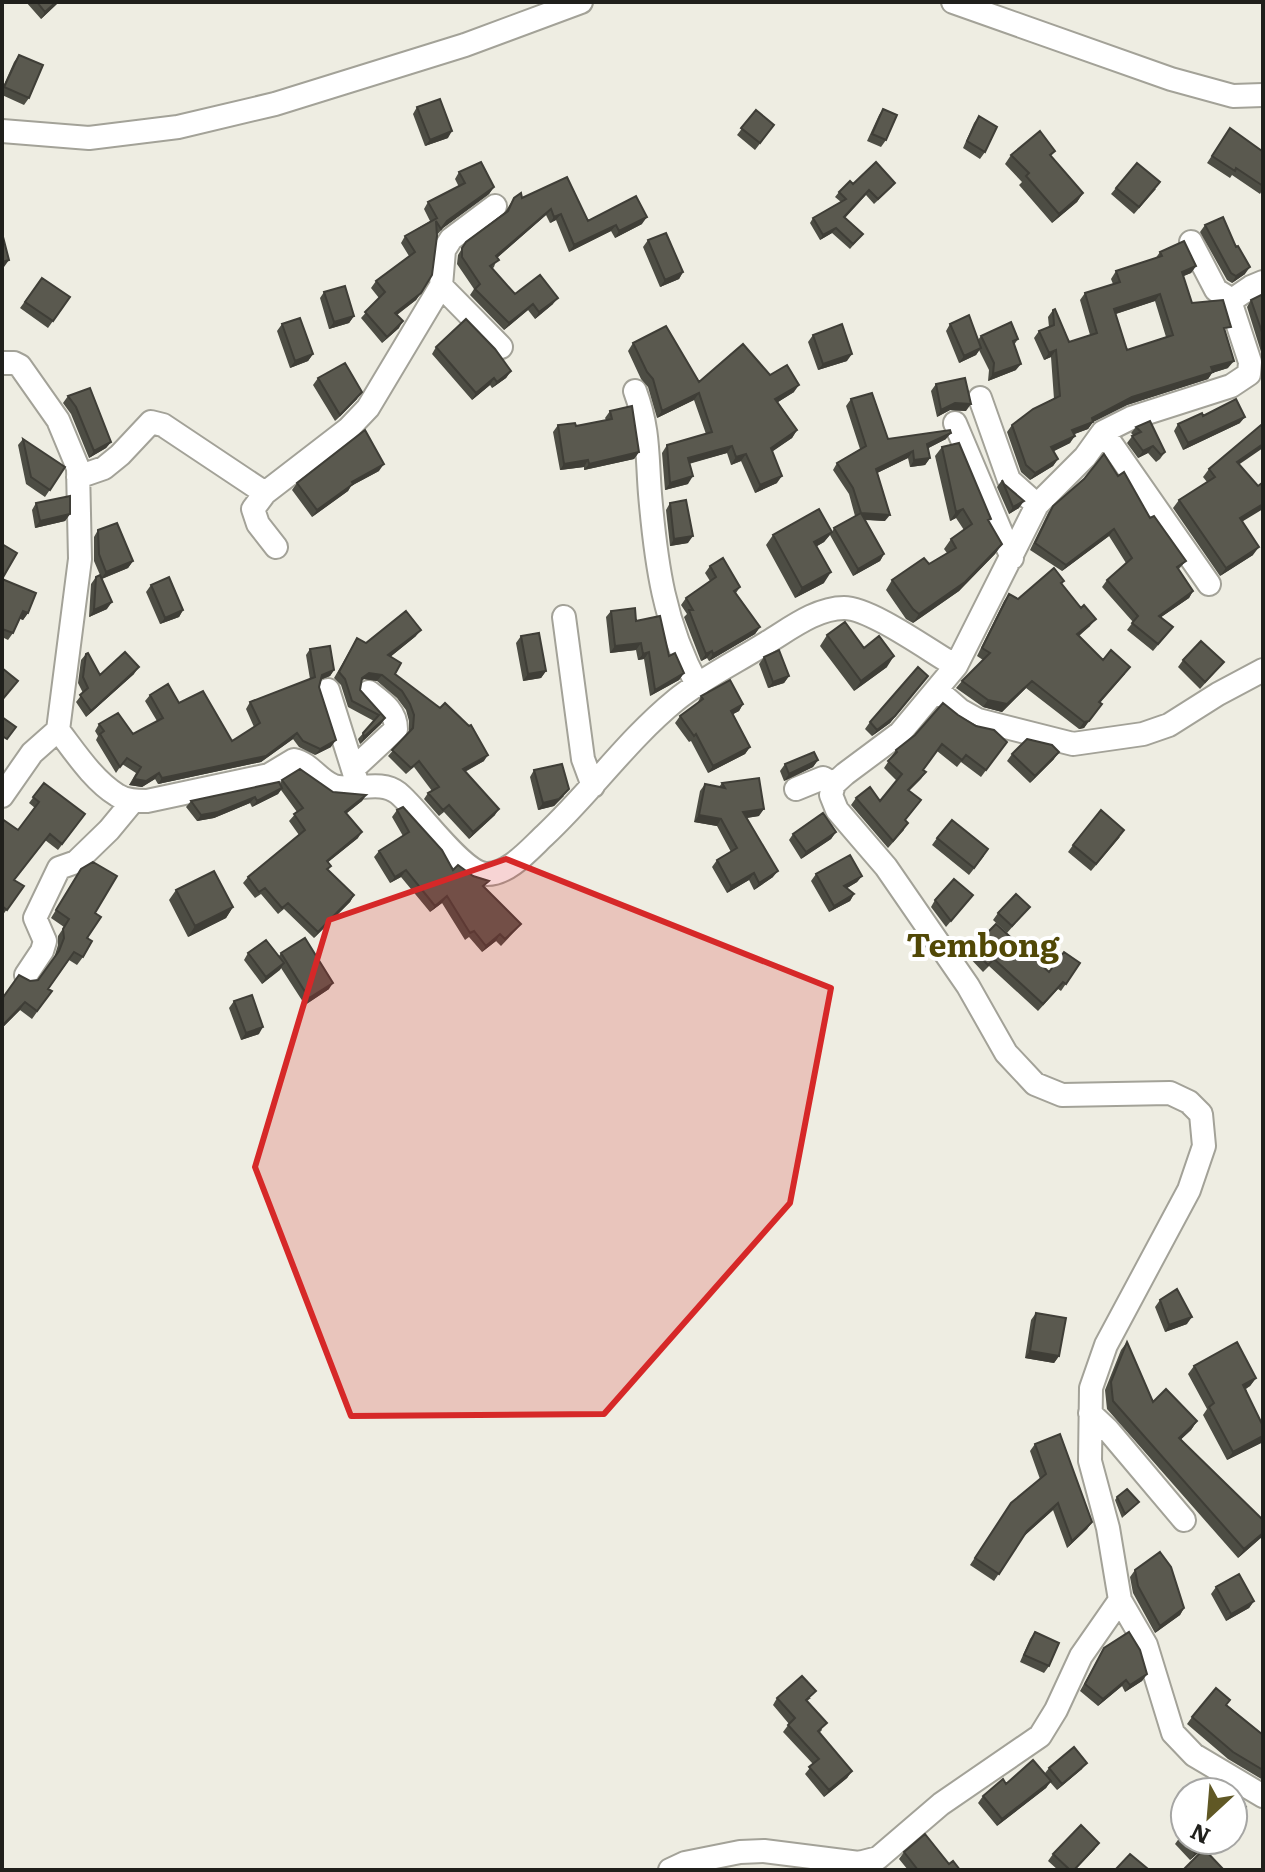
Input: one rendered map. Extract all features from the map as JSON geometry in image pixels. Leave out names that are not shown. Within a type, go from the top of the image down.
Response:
[{"type":"street","points":[[2,131],[89,138],[178,127],[275,104],[451,50],[581,2]]},
{"type":"street","points":[[953,2],[1171,79],[1233,96],[1263,95]]},
{"type":"street","points":[[276,547],[254,516],[253,509],[265,493],[348,429],[368,408],[441,286],[444,250],[451,239],[495,206]]},
{"type":"street","points":[[1191,242],[1216,290],[1232,300]]},
{"type":"street","points":[[1232,300],[1263,282]]},
{"type":"street","points":[[441,286],[501,347]]},
{"type":"street","points":[[1232,300],[1250,362],[1249,374],[1231,386],[1131,418],[1103,432],[1085,457],[1037,505],[956,666],[900,733],[845,774],[834,784],[831,795],[837,810],[886,867],[968,986],[1006,1053],[1035,1084],[1062,1095],[1170,1093],[1189,1102],[1201,1114],[1204,1146],[1189,1190],[1106,1345],[1091,1388],[1090,1461],[1108,1528],[1120,1600],[1146,1645],[1173,1733],[1194,1755],[1263,1796]]},
{"type":"street","points":[[2,363],[20,366],[58,420],[78,468],[80,559],[58,730],[32,753],[3,790]]},
{"type":"street","points":[[635,391],[645,417],[658,568],[668,619],[698,686]]},
{"type":"street","points":[[980,398],[1004,471],[1009,480],[1037,505]]},
{"type":"street","points":[[78,477],[112,462],[151,422],[163,425],[265,493]]},
{"type":"street","points":[[955,423],[1012,558]]},
{"type":"street","points":[[1103,432],[1209,584]]},
{"type":"street","points":[[58,730],[93,774],[118,797],[133,801],[147,801],[269,775],[294,760],[302,762],[332,786],[356,779],[385,785],[397,792],[450,849],[475,871],[484,874],[499,872],[526,853],[579,803],[617,757],[677,699],[803,621],[823,612],[845,608],[863,611],[956,666]]},
{"type":"street","points":[[564,617],[583,759],[593,786]]},
{"type":"street","points":[[937,690],[960,710],[978,720],[1073,744],[1143,734],[1169,725],[1263,670]]},
{"type":"street","points":[[328,690],[356,779]]},
{"type":"street","points":[[356,779],[396,729],[391,710],[369,692]]},
{"type":"street","points":[[796,789],[823,778],[834,784]]},
{"type":"street","points":[[26,975],[45,941],[35,918],[52,878],[59,868],[76,862],[133,801]]},
{"type":"street","points":[[1090,1413],[1184,1520]]},
{"type":"street","points":[[670,1870],[685,1863],[740,1852],[764,1851],[859,1863],[878,1858],[941,1804],[1040,1736],[1081,1656],[1120,1600]]},
{"type":"highlighted area","points":[[506,859],[831,988],[790,1203],[604,1414],[351,1416],[255,1167],[329,920]]},
{"type":"building","points":[[37,2],[56,2],[45,12]]},
{"type":"building","points":[[19,55],[43,65],[29,98],[4,87]]},
{"type":"building","points":[[440,99],[452,131],[430,140],[417,107]]},
{"type":"building","points":[[883,109],[897,115],[886,140],[872,134]]},
{"type":"building","points":[[756,110],[774,125],[760,143],[741,128]]},
{"type":"building","points":[[979,116],[997,127],[985,152],[967,141]]},
{"type":"building","points":[[1230,128],[1263,149],[1263,186],[1212,156]]},
{"type":"building","points":[[1040,131],[1055,151],[1050,155],[1083,193],[1059,214],[1026,176],[1029,173],[1011,155]]},
{"type":"building","points":[[481,162],[494,187],[447,221],[441,229],[436,221],[432,275],[421,293],[395,313],[403,321],[387,337],[365,312],[385,292],[376,281],[415,252],[405,236],[437,218],[428,202],[465,183],[459,172]]},
{"type":"building","points":[[876,162],[895,183],[878,199],[869,190],[844,217],[863,234],[853,244],[836,228],[823,235],[813,218],[846,199],[839,192],[850,181],[853,184]]},
{"type":"building","points":[[1137,163],[1160,182],[1139,207],[1116,188]]},
{"type":"building","points":[[567,177],[588,221],[636,196],[647,217],[619,231],[616,225],[574,245],[561,214],[554,217],[551,209],[496,256],[499,260],[490,266],[515,294],[540,275],[558,298],[539,312],[533,304],[509,323],[475,289],[480,284],[462,257],[462,248],[508,211],[514,198],[521,193],[522,198]]},
{"type":"building","points":[[1223,217],[1236,247],[1250,267],[1236,276],[1231,273],[1205,225]]},
{"type":"building","points":[[2,233],[9,260],[2,262]]},
{"type":"building","points":[[666,233],[683,272],[665,280],[648,240]]},
{"type":"building","points":[[1184,241],[1196,266],[1182,272],[1192,303],[1223,300],[1231,327],[1224,328],[1234,361],[1211,367],[1213,372],[1132,397],[1092,418],[1093,422],[1072,430],[1075,436],[1051,447],[1058,459],[1035,473],[1026,465],[1012,425],[1033,409],[1060,396],[1056,350],[1049,353],[1039,331],[1054,325],[1055,309],[1069,342],[1097,333],[1085,293],[1120,282],[1116,271],[1162,256],[1160,252]],"holes":[[[1160,294],[1173,335],[1127,350],[1114,309]]]},
{"type":"building","points":[[42,278],[70,297],[53,321],[25,302]]},
{"type":"building","points":[[345,286],[354,316],[334,322],[324,292]]},
{"type":"building","points":[[1263,294],[1263,335],[1251,300]]},
{"type":"building","points":[[969,315],[981,348],[964,356],[950,324]]},
{"type":"building","points":[[300,318],[313,354],[295,361],[282,324]]},
{"type":"building","points":[[466,319],[511,371],[497,382],[494,378],[476,393],[436,347]]},
{"type":"building","points":[[1011,322],[1018,339],[1013,341],[1021,364],[993,374],[994,363],[981,336]]},
{"type":"building","points":[[842,324],[852,354],[823,364],[813,335]]},
{"type":"building","points":[[666,326],[699,382],[743,344],[770,375],[787,365],[799,385],[775,399],[797,430],[771,448],[782,476],[760,485],[746,454],[736,457],[732,446],[688,458],[693,476],[670,483],[667,445],[712,432],[699,393],[662,411],[653,379],[633,343]]},
{"type":"building","points":[[345,363],[362,392],[340,415],[318,378]]},
{"type":"building","points":[[965,378],[971,404],[955,403],[941,410],[936,384]]},
{"type":"building","points":[[90,388],[111,442],[94,451],[76,407],[68,396]]},
{"type":"building","points":[[872,393],[888,439],[950,430],[951,433],[927,444],[930,458],[914,460],[913,451],[876,469],[890,515],[861,513],[853,488],[837,463],[866,446],[851,399]]},
{"type":"building","points":[[1236,399],[1245,417],[1188,443],[1178,424],[1202,413],[1203,416]]},
{"type":"building","points":[[632,406],[639,452],[589,464],[588,460],[564,464],[558,425],[575,423],[576,426],[612,419],[610,411]]},
{"type":"building","points":[[1150,421],[1165,452],[1161,455],[1153,446],[1143,451],[1132,436],[1141,432],[1136,427]]},
{"type":"building","points":[[1261,425],[1263,444],[1237,462],[1258,486],[1263,485],[1263,504],[1240,518],[1259,547],[1226,568],[1179,500],[1215,477],[1209,469]]},
{"type":"building","points":[[365,430],[384,464],[352,482],[317,510],[297,483]]},
{"type":"building","points":[[23,439],[65,467],[50,490],[31,477]]},
{"type":"building","points":[[959,443],[991,519],[988,520],[1002,544],[965,582],[919,614],[892,580],[924,558],[929,564],[956,548],[951,539],[972,524],[963,509],[956,512],[942,447]]},
{"type":"building","points":[[1104,454],[1118,476],[1124,472],[1150,518],[1154,516],[1186,561],[1177,567],[1193,591],[1159,616],[1173,627],[1158,644],[1132,623],[1138,616],[1107,580],[1132,558],[1114,529],[1066,565],[1035,543],[1053,506],[1084,479]]},
{"type":"building","points":[[1002,480],[1004,484],[1024,501],[1013,507]]},
{"type":"building","points":[[70,496],[70,514],[40,521],[36,503]]},
{"type":"building","points":[[686,500],[693,536],[674,539],[670,503]]},
{"type":"building","points":[[819,509],[832,532],[814,542],[831,572],[802,588],[773,535]]},
{"type":"building","points":[[861,513],[884,554],[858,569],[834,528]]},
{"type":"building","points":[[117,523],[133,561],[106,572],[99,554],[98,530]]},
{"type":"building","points":[[2,544],[17,553],[2,579]]},
{"type":"building","points":[[723,558],[740,587],[734,591],[760,627],[713,654],[712,651],[706,654],[689,610],[693,610],[686,598],[716,577],[710,566]]},
{"type":"building","points":[[1054,568],[1064,581],[1061,583],[1081,608],[1084,605],[1096,619],[1077,634],[1103,660],[1111,650],[1130,667],[1099,702],[1102,704],[1089,721],[1084,722],[1032,681],[1007,704],[988,700],[962,681],[990,653],[982,648],[1009,594],[1018,599]]},
{"type":"building","points":[[100,575],[112,602],[94,610],[96,577]]},
{"type":"building","points":[[169,577],[183,610],[165,618],[151,585]]},
{"type":"building","points":[[2,579],[36,593],[28,613],[23,611],[13,633],[2,629]]},
{"type":"building","points":[[635,608],[636,621],[660,616],[669,656],[675,653],[684,673],[655,690],[649,652],[643,654],[641,643],[615,646],[611,611]]},
{"type":"building","points":[[406,611],[421,630],[388,655],[401,663],[395,674],[440,708],[445,703],[471,725],[488,755],[463,769],[499,809],[473,832],[449,805],[443,810],[428,793],[439,787],[419,761],[411,768],[392,750],[413,728],[414,715],[402,691],[382,675],[369,673],[362,678],[360,690],[385,718],[364,737],[363,733],[379,715],[352,701],[345,679],[339,672],[357,638],[366,643]]},
{"type":"building","points":[[845,622],[864,648],[879,636],[894,656],[861,681],[827,635]]},
{"type":"building","points":[[539,633],[546,671],[528,674],[521,636]]},
{"type":"building","points":[[1201,641],[1224,662],[1205,682],[1183,660]]},
{"type":"building","points":[[330,646],[334,670],[322,675],[319,687],[336,740],[320,749],[303,741],[297,733],[266,756],[162,778],[159,773],[146,781],[134,779],[141,767],[127,758],[120,767],[100,734],[104,731],[99,724],[118,713],[133,734],[163,718],[150,695],[168,684],[179,703],[203,691],[232,741],[260,723],[250,702],[315,677],[310,649]]},
{"type":"building","points":[[779,650],[789,676],[773,682],[764,657]]},
{"type":"building","points":[[125,652],[139,667],[91,711],[80,695],[88,688],[83,677],[86,654],[100,675]]},
{"type":"building","points":[[918,667],[928,676],[895,716],[877,730],[870,722]]},
{"type":"building","points":[[2,668],[18,681],[2,700]]},
{"type":"building","points":[[730,680],[743,704],[731,711],[750,747],[713,766],[696,734],[694,736],[680,716],[703,699],[701,696]]},
{"type":"building","points":[[943,703],[976,726],[994,730],[1007,742],[986,770],[966,755],[962,760],[942,744],[923,770],[926,772],[908,790],[921,800],[893,841],[856,798],[870,787],[880,801],[902,774],[888,761]]},
{"type":"building","points":[[2,717],[16,727],[7,739],[2,736]]},
{"type":"building","points":[[1027,739],[1052,745],[1059,752],[1035,776],[1012,754]]},
{"type":"building","points":[[814,752],[818,760],[789,774],[785,764]]},
{"type":"building","points":[[562,764],[569,789],[559,799],[543,803],[534,770]]},
{"type":"building","points":[[300,769],[333,792],[366,795],[345,812],[362,832],[327,861],[331,866],[327,869],[354,895],[318,932],[288,903],[282,908],[265,888],[259,892],[248,877],[305,830],[294,814],[303,808],[282,780]]},
{"type":"building","points":[[759,778],[764,809],[743,812],[778,871],[759,883],[754,873],[731,886],[717,860],[737,848],[721,819],[699,815],[705,784],[725,788],[722,783]]},
{"type":"building","points":[[279,782],[282,788],[257,801],[255,797],[218,812],[201,815],[191,801]]},
{"type":"building","points":[[44,783],[85,814],[62,844],[50,834],[14,880],[24,886],[7,910],[2,906],[2,819],[18,830],[39,802],[33,797]]},
{"type":"building","points":[[403,807],[442,850],[453,870],[458,865],[473,876],[489,881],[483,886],[521,924],[505,939],[500,934],[486,946],[474,931],[470,933],[447,896],[435,906],[406,870],[395,877],[379,851],[409,832],[397,810]]},
{"type":"building","points":[[1101,810],[1124,830],[1096,864],[1073,845]]},
{"type":"building","points":[[823,813],[836,832],[806,852],[793,834]]},
{"type":"building","points":[[952,820],[988,849],[974,868],[937,838]]},
{"type":"building","points":[[850,855],[862,876],[844,886],[854,894],[834,906],[816,874]]},
{"type":"building","points":[[93,862],[117,876],[95,913],[101,917],[87,938],[92,941],[83,957],[74,952],[37,1011],[25,1002],[2,1026],[2,994],[4,996],[19,975],[30,981],[38,980],[59,951],[64,938],[63,929],[69,919],[56,910],[81,869]]},
{"type":"building","points":[[214,871],[233,907],[195,926],[176,890]]},
{"type":"building","points":[[954,879],[973,895],[951,921],[935,900]]},
{"type":"building","points":[[1016,894],[1030,907],[1012,926],[998,913]]},
{"type":"building","points":[[996,924],[1049,972],[1064,952],[1080,963],[1066,984],[1063,982],[1043,1004],[994,959],[988,965],[972,948]]},
{"type":"building","points":[[305,938],[333,983],[309,998],[281,953]]},
{"type":"building","points":[[266,940],[284,963],[266,977],[248,953]]},
{"type":"building","points":[[252,995],[263,1027],[246,1033],[234,1001]]},
{"type":"building","points":[[1177,1289],[1192,1317],[1169,1325],[1160,1300]]},
{"type":"building","points":[[1036,1313],[1066,1318],[1059,1356],[1030,1351]]},
{"type":"building","points":[[1127,1342],[1153,1402],[1166,1389],[1197,1421],[1179,1438],[1263,1520],[1263,1533],[1244,1549],[1113,1401],[1111,1382]]},
{"type":"building","points":[[1237,1342],[1256,1378],[1243,1385],[1263,1426],[1263,1436],[1233,1452],[1209,1407],[1214,1403],[1194,1366]]},
{"type":"building","points":[[1060,1434],[1092,1522],[1072,1541],[1058,1503],[1027,1531],[999,1574],[975,1558],[1011,1503],[1046,1474],[1035,1444]]},
{"type":"building","points":[[1127,1489],[1139,1502],[1125,1514],[1117,1497]]},
{"type":"building","points":[[1160,1552],[1171,1567],[1184,1608],[1160,1626],[1138,1586],[1135,1570]]},
{"type":"building","points":[[1239,1574],[1254,1601],[1231,1614],[1216,1587]]},
{"type":"building","points":[[1035,1632],[1059,1643],[1049,1666],[1024,1655]]},
{"type":"building","points":[[1129,1632],[1140,1650],[1147,1674],[1130,1685],[1126,1680],[1103,1699],[1085,1684],[1104,1648]]},
{"type":"building","points":[[802,1676],[816,1691],[806,1700],[827,1723],[818,1731],[852,1771],[829,1790],[809,1767],[819,1759],[788,1725],[795,1718],[777,1698]]},
{"type":"building","points":[[1216,1688],[1230,1700],[1226,1705],[1263,1735],[1263,1770],[1233,1752],[1192,1717]]},
{"type":"building","points":[[1074,1747],[1087,1763],[1062,1784],[1049,1768]]},
{"type":"building","points":[[1033,1760],[1051,1781],[1002,1819],[983,1796],[1003,1779],[1006,1784]]},
{"type":"building","points":[[1081,1825],[1099,1843],[1074,1870],[1070,1870],[1053,1854]]},
{"type":"building","points":[[925,1834],[949,1864],[953,1861],[960,1870],[918,1870],[904,1852]]},
{"type":"building","points":[[1130,1854],[1148,1869],[1148,1870],[1115,1870]]},
{"type":"building","points":[[1197,1856],[1211,1856],[1224,1870],[1187,1870],[1185,1868]]},
{"type":"district","name":"Tembong","points":[[983,943]]}]
